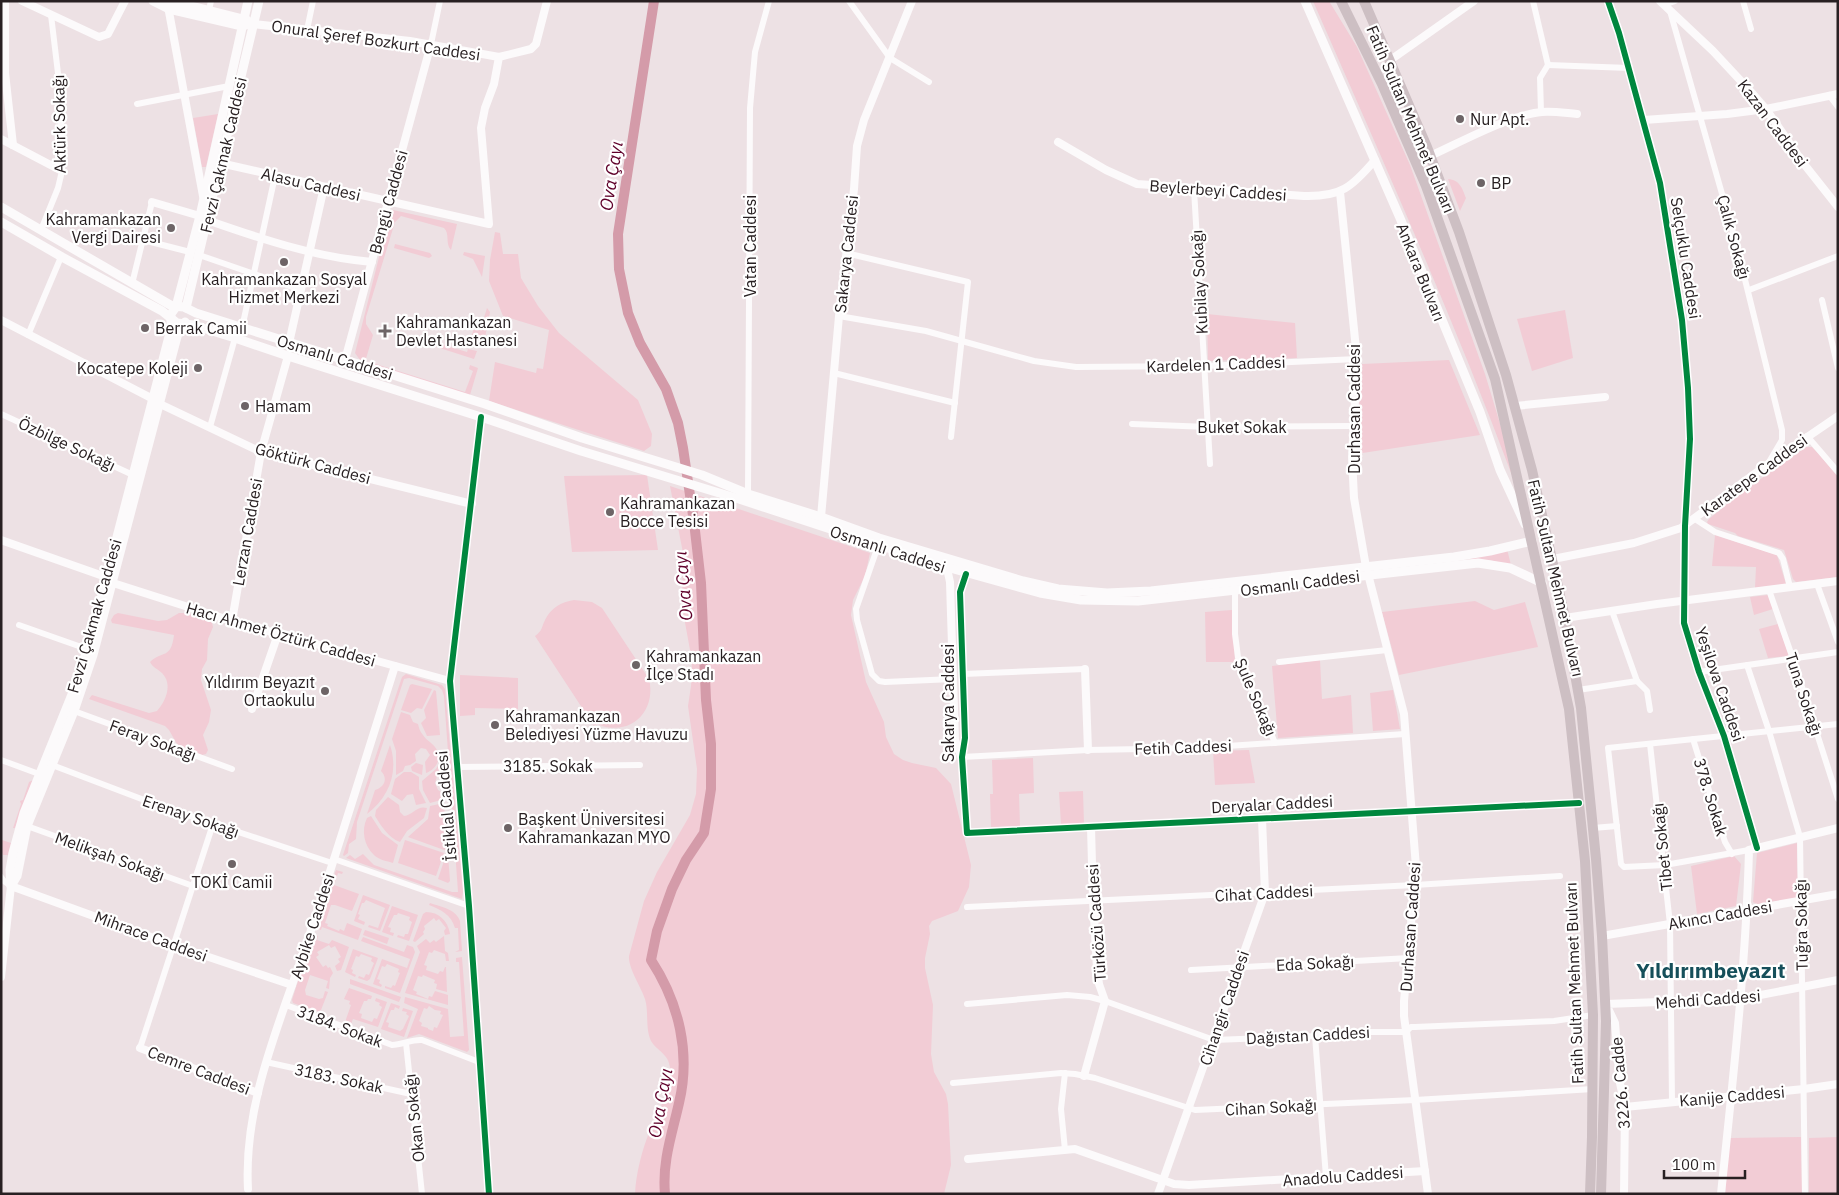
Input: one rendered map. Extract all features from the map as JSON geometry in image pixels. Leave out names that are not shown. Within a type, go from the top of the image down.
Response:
[{"type":"highway","name":"Fatih Sultan Mehmet Bulvarı","points":[[1341,1],[1382,84],[1426,186],[1495,379],[1570,709],[1585,861],[1593,1015],[1590,1194]]},
{"type":"highway","name":"Fatih Sultan Mehmet Bulvarı","points":[[1364,1],[1430,156],[1459,232],[1506,375],[1532,470],[1566,618],[1578,690],[1593,828],[1602,936],[1606,1004],[1601,1194]]},
{"type":"main road","name":"Onural Şeref Bozkurt Caddesi","points":[[153,1],[253,24]]},
{"type":"main road","name":"Fevzi Çakmak Caddesi","points":[[204,218],[203,196],[248,1]]},
{"type":"main road","name":"Fevzi Çakmak Caddesi","points":[[186,308],[195,254],[220,163],[259,1]]},
{"type":"main road","name":"Ankara Bulvarı","points":[[1306,2],[1375,160],[1474,400],[1500,470],[1532,541]]},
{"type":"main road","name":"Onural Şeref Bozkurt Caddesi","points":[[169,4],[210,6],[243,22]]},
{"type":"main road","points":[[1,207],[166,303],[186,308],[188,317],[183,323],[177,323],[172,318],[2,224]]},
{"type":"main road","name":"Fevzi Çakmak Caddesi","points":[[176,307],[195,254]]},
{"type":"main road","points":[[172,318],[172,311],[176,307]]},
{"type":"main road","name":"Osmanlı Caddesi","points":[[186,308],[242,328],[485,404],[582,438],[702,475],[748,494],[879,538],[1023,582],[1058,589],[1088,592],[1151,592],[1367,571],[1487,563],[1510,568],[1542,583]]},
{"type":"main road","name":"Fevzi Çakmak Caddesi","points":[[11,886],[10,870],[17,834],[39,774],[73,692],[109,580],[156,402],[172,318]]},
{"type":"main road","name":"Fevzi Çakmak Caddesi","points":[[11,886],[16,876],[27,826],[74,711],[93,654],[133,475],[179,329],[183,323]]},
{"type":"main road","name":"Osmanlı Caddesi","points":[[183,323],[194,324],[966,574],[1046,594],[1081,600],[1138,601],[1234,591],[1477,554],[1532,541]]},
{"type":"main road","points":[[481,417],[487,416],[489,413],[489,408],[485,404]]},
{"type":"street","points":[[5,1],[5,73],[13,144]]},
{"type":"street","points":[[22,1],[99,37],[108,34],[125,1]]},
{"type":"street","points":[[307,30],[314,1]]},
{"type":"street","points":[[431,44],[440,1]]},
{"type":"street","points":[[499,57],[531,49],[536,44],[547,1]]},
{"type":"street","name":"Vatan Caddesi","points":[[748,494],[750,108],[755,52],[769,1]]},
{"type":"street","points":[[849,1],[890,58],[929,82]]},
{"type":"street","name":"Sakarya Caddesi","points":[[821,517],[839,316],[854,189],[856,146],[864,120],[912,1]]},
{"type":"street","points":[[1389,60],[1474,1]]},
{"type":"street","points":[[1533,1],[1548,65],[1540,78],[1541,112]]},
{"type":"street","name":"Selçuklu Caddesi","points":[[1608,1],[1644,120],[1660,183],[1682,320],[1690,440],[1685,526]]},
{"type":"street","points":[[1664,6],[1675,1]]},
{"type":"street","points":[[1743,1],[1751,29]]},
{"type":"street","points":[[169,4],[203,196]]},
{"type":"street","name":"Kazan Caddesi","points":[[1664,6],[1713,51],[1766,109],[1804,164],[1838,207]]},
{"type":"street","name":"Çalık Sokağı","points":[[1664,6],[1701,116],[1749,290],[1782,435],[1780,443],[1768,464]]},
{"type":"street","name":"Aktürk Sokağı","points":[[41,230],[58,188],[62,170],[60,90],[51,15]]},
{"type":"street","name":"Onural Şeref Bozkurt Caddesi","points":[[253,24],[431,44],[499,57]]},
{"type":"street","name":"Bengü Caddesi","points":[[345,360],[431,44]]},
{"type":"street","name":"Alasu Caddesi","points":[[220,163],[489,224],[481,128],[485,108],[494,84],[499,57]]},
{"type":"street","points":[[1548,65],[1629,68]]},
{"type":"street","points":[[137,104],[229,86]]},
{"type":"street","points":[[1644,120],[1766,109],[1838,94]]},
{"type":"street","points":[[1829,96],[1838,107]]},
{"type":"street","points":[[1430,156],[1500,125],[1541,112],[1577,114]]},
{"type":"street","points":[[1,139],[62,170]]},
{"type":"street","name":"Beylerbeyi Caddesi","points":[[1058,142],[1129,181],[1144,186],[1311,196],[1340,192],[1358,180],[1375,160]]},
{"type":"street","points":[[242,328],[260,238],[275,176]]},
{"type":"street","points":[[289,343],[324,187]]},
{"type":"street","name":"Kubilay Sokağı","points":[[1194,189],[1210,464]]},
{"type":"street","name":"Durhasan Caddesi","points":[[1340,192],[1357,359],[1353,426],[1354,498],[1367,571],[1401,699],[1416,855],[1404,1001],[1406,1032],[1428,1194]]},
{"type":"street","points":[[132,284],[152,202],[260,238],[310,252],[337,258],[372,262]]},
{"type":"street","points":[[142,240],[195,254],[301,290]]},
{"type":"street","points":[[846,253],[968,282],[951,437]]},
{"type":"street","points":[[1749,290],[1838,256]]},
{"type":"street","points":[[28,335],[61,257]]},
{"type":"street","points":[[1822,300],[1838,368]]},
{"type":"street","name":"Kardelen 1 Caddesi","points":[[839,316],[926,331],[1034,361],[1076,367],[1204,366],[1357,359]]},
{"type":"street","name":"Göktürk Caddesi","points":[[1,320],[156,402],[262,452],[472,504]]},
{"type":"street","points":[[210,427],[236,338]]},
{"type":"street","name":"Lerzan Caddesi","points":[[232,621],[262,452],[288,356]]},
{"type":"street","points":[[834,373],[955,403]]},
{"type":"street","points":[[1515,406],[1605,397]]},
{"type":"street","name":"Özbilge Sokağı","points":[[1,414],[133,475]]},
{"type":"street","name":"Karatepe Caddesi","points":[[1553,559],[1634,543],[1672,532],[1685,526],[1768,464],[1838,416]]},
{"type":"street","name":"İstiklal Caddesi","points":[[481,417],[450,681],[489,1194]]},
{"type":"street","name":"Buket Sokak","points":[[1132,424],[1208,428],[1353,426]]},
{"type":"street","points":[[1807,436],[1838,472]]},
{"type":"street","points":[[1695,519],[1715,532],[1778,553],[1783,559],[1790,587]]},
{"type":"street","name":"Yeşilova Caddesi","points":[[1685,526],[1684,623],[1699,672],[1724,736],[1753,849],[1721,1194]]},
{"type":"street","name":"Hacı Ahmet Öztürk Caddesi","points":[[1,540],[109,580],[232,621],[450,681]]},
{"type":"street","points":[[878,546],[856,609],[857,620],[872,674],[879,681],[885,682],[954,679]]},
{"type":"street","name":"Sakarya Caddesi","points":[[943,566],[950,582],[956,740],[962,757]]},
{"type":"street","name":"Sakarya Caddesi","points":[[966,574],[962,581],[960,592],[965,738],[962,757],[967,833]]},
{"type":"street","points":[[1566,618],[1612,610],[1838,581]]},
{"type":"street","points":[[1817,584],[1838,642]]},
{"type":"street","name":"Tuna Sokağı","points":[[1769,590],[1816,726],[1838,799]]},
{"type":"street","name":"Şule Sokağı","points":[[1234,591],[1238,656],[1275,743]]},
{"type":"street","points":[[1612,610],[1638,682],[1647,691],[1650,710]]},
{"type":"street","points":[[18,624],[88,649]]},
{"type":"street","points":[[252,709],[278,634]]},
{"type":"street","points":[[1279,662],[1387,650]]},
{"type":"street","points":[[1699,672],[1838,652]]},
{"type":"street","name":"Aybike Caddesi","points":[[250,1192],[248,1148],[266,1062],[395,666]]},
{"type":"street","name":"Tuğra Sokağı","points":[[1747,666],[1769,731],[1800,837],[1805,1194]]},
{"type":"street","points":[[963,674],[1085,669],[1088,750]]},
{"type":"street","points":[[1578,690],[1638,682]]},
{"type":"street","name":"Feray Sokağı","points":[[74,711],[232,769]]},
{"type":"street","points":[[1838,724],[1608,748],[1621,864],[1629,868],[1665,865],[1732,854],[1838,828]]},
{"type":"street","name":"Fetih Caddesi","points":[[962,757],[1088,750],[1198,748],[1405,734]]},
{"type":"street","name":"378. Sokak","points":[[1693,739],[1724,842],[1732,854]]},
{"type":"street","name":"Tibet Sokağı","points":[[1650,744],[1665,865],[1670,924],[1672,1101]]},
{"type":"street","points":[[1,760],[39,774]]},
{"type":"street","name":"Erenay Sokağı","points":[[52,765],[214,824],[468,906]]},
{"type":"street","name":"3185. Sokak","points":[[457,767],[640,765]]},
{"type":"street","name":"Deryalar Caddesi","points":[[967,833],[1579,803]]},
{"type":"street","name":"Cihangir Caddesi","points":[[1158,1194],[1266,893],[1262,818]]},
{"type":"street","points":[[140,1048],[214,824]]},
{"type":"street","name":"Melikşah Sokağı","points":[[27,826],[193,886]]},
{"type":"street","points":[[1593,828],[1617,826]]},
{"type":"street","name":"Türközü Caddesi","points":[[1084,1076],[1105,1001],[1098,977],[1091,827]]},
{"type":"street","name":"Cihat Caddesi","points":[[967,907],[1266,893],[1560,876]]},
{"type":"street","points":[[1,877],[11,886]]},
{"type":"street","name":"Mihrace Caddesi","points":[[11,886],[173,945],[292,985]]},
{"type":"street","name":"Fevzi Çakmak Caddesi","points":[[1,977],[11,886]]},
{"type":"street","name":"Akıncı Caddesi","points":[[1602,936],[1838,894]]},
{"type":"street","name":"Eda Sokağı","points":[[1191,970],[1409,958]]},
{"type":"street","name":"Mehdi Caddesi","points":[[1606,1004],[1740,999],[1838,980]]},
{"type":"street","name":"Dağıstan Caddesi","points":[[968,1004],[1067,995],[1090,997],[1214,1040],[1365,1032],[1406,1032],[1415,1026],[1554,1022],[1593,1015]]},
{"type":"street","name":"3226. Cadde","points":[[1606,1004],[1614,1023],[1620,1083],[1625,1107],[1624,1194]]},
{"type":"street","name":"3184. Sokak","points":[[286,1005],[392,1045],[417,1039],[479,1062]]},
{"type":"street","points":[[1315,1036],[1326,1177]]},
{"type":"street","name":"Okan Sokağı","points":[[406,1043],[422,1194]]},
{"type":"street","name":"Cemre Caddesi","points":[[140,1048],[258,1093]]},
{"type":"street","name":"3183. Sokak","points":[[266,1062],[412,1094]]},
{"type":"street","points":[[1064,1150],[1061,1108],[1065,1073]]},
{"type":"street","name":"Cihan Sokağı","points":[[954,1083],[1065,1073],[1084,1076],[1188,1109],[1219,1110],[1593,1089]]},
{"type":"street","name":"Kanije Caddesi","points":[[1625,1107],[1838,1084]]},
{"type":"street","name":"Anadolu Caddesi","points":[[968,1159],[1082,1150],[1174,1184],[1189,1185],[1425,1170]]},
{"type":"shaded area","points":[[1313,1],[1329,1],[1357,47],[1410,165],[1485,374],[1504,437],[1513,478],[1442,298]]},
{"type":"shaded area","points":[[218,114],[206,167],[202,167],[193,118]]},
{"type":"shaded area","points":[[1448,179],[1458,183],[1466,198],[1460,211]]},
{"type":"shaded area","points":[[393,210],[457,224],[451,250],[444,228],[401,216],[395,222],[366,317],[366,324],[373,335],[365,362],[360,360],[355,353],[389,217]]},
{"type":"shaded area","points":[[495,232],[500,233],[503,254],[518,254],[521,278],[538,306],[559,333],[638,400],[652,434],[651,446],[644,451],[489,401],[495,362],[536,373],[537,368],[543,369],[549,330],[503,316],[489,281],[490,260]]},
{"type":"shaded area","points":[[395,244],[430,253],[432,256],[429,258],[394,248]]},
{"type":"shaded area","points":[[464,252],[485,256],[482,277],[473,259],[463,255]]},
{"type":"shaded area","points":[[487,308],[490,312],[484,343],[471,338],[474,328],[480,330]]},
{"type":"shaded area","points":[[1565,310],[1573,358],[1532,371],[1517,319]]},
{"type":"shaded area","points":[[1207,314],[1295,323],[1297,358],[1208,361]]},
{"type":"shaded area","points":[[423,335],[428,336],[427,340],[467,352],[468,349],[477,351],[474,359],[421,342]]},
{"type":"shaded area","points":[[1449,360],[1480,435],[1356,454],[1362,364]]},
{"type":"shaded area","points":[[374,361],[376,364],[465,392],[473,371],[469,369],[470,365],[478,368],[470,395],[373,365]]},
{"type":"shaded area","points":[[1806,447],[1812,447],[1838,477],[1838,577],[1796,582],[1793,579],[1784,550],[1738,536],[1707,522],[1738,495]]},
{"type":"shaded area","name":"Kahramankazan Bocce Tesisi","points":[[647,475],[658,550],[572,552],[564,476]]},
{"type":"shaded area","points":[[670,486],[870,553],[865,576],[853,600],[851,615],[866,682],[884,722],[886,737],[894,754],[912,763],[936,768],[951,784],[971,865],[969,887],[958,911],[932,921],[929,926],[930,934],[925,958],[925,968],[933,1005],[931,1054],[934,1072],[946,1094],[948,1104],[951,1165],[944,1194],[635,1194],[642,1154],[666,1093],[670,1068],[667,1059],[653,1044],[649,1036],[645,999],[633,972],[629,956],[644,901],[657,872],[690,815],[696,794],[697,769],[688,706],[692,661],[682,606],[683,553]]},
{"type":"shaded area","points":[[1715,535],[1777,555],[1786,584],[1755,588],[1756,567],[1712,566]]},
{"type":"shaded area","points":[[1507,549],[1511,565],[1489,560],[1462,559]]},
{"type":"shaded area","points":[[1768,595],[1773,609],[1754,615],[1750,597]]},
{"type":"shaded area","points":[[574,600],[592,602],[602,608],[649,679],[649,702],[638,719],[630,725],[620,728],[597,724],[594,726],[535,636],[541,630],[547,616],[553,609],[565,602]]},
{"type":"shaded area","points":[[1475,601],[1494,610],[1525,602],[1538,647],[1399,675],[1382,612]]},
{"type":"shaded area","points":[[1232,610],[1235,662],[1206,662],[1205,612]]},
{"type":"shaded area","points":[[118,613],[158,621],[167,620],[179,613],[184,613],[208,619],[212,623],[213,627],[208,639],[207,660],[202,669],[201,680],[211,710],[209,722],[203,735],[208,750],[206,754],[202,755],[177,744],[165,726],[89,699],[92,695],[149,713],[157,711],[167,692],[168,687],[165,677],[150,662],[171,648],[174,635],[112,623],[111,620],[114,615]]},
{"type":"shaded area","points":[[1778,624],[1789,656],[1768,658],[1759,629]]},
{"type":"shaded area","points":[[1320,660],[1322,699],[1351,695],[1353,733],[1278,738],[1272,666]]},
{"type":"shaded area","points":[[406,674],[442,685],[445,689],[463,892],[462,899],[346,858],[350,855],[355,859],[363,854],[374,865],[452,892],[458,892],[444,696],[438,686],[409,678],[404,679],[357,822],[356,839],[349,844],[348,853],[343,855],[402,677]]},
{"type":"shaded area","points":[[460,675],[518,678],[518,709],[475,708],[475,715],[460,716]]},
{"type":"shaded area","points":[[412,684],[432,689],[422,709],[417,708],[411,713],[401,710]]},
{"type":"shaded area","points":[[434,690],[436,691],[440,735],[427,736],[421,723],[426,718],[424,710]]},
{"type":"shaded area","points":[[1393,690],[1400,729],[1373,731],[1370,693]]},
{"type":"shaded area","points":[[401,712],[410,715],[413,722],[418,724],[422,734],[433,745],[439,755],[436,766],[426,773],[425,762],[430,755],[426,749],[421,748],[415,754],[416,761],[405,766],[403,771],[396,775],[396,751],[392,739]]},
{"type":"shaded area","points":[[390,745],[393,765],[390,783],[381,800],[367,814],[375,790],[383,785],[385,779],[381,771]]},
{"type":"shaded area","points":[[1249,750],[1255,783],[1215,785],[1213,751]]},
{"type":"shaded area","points":[[1033,758],[1034,793],[1019,794],[1020,826],[991,827],[990,794],[993,794],[992,760]]},
{"type":"shaded area","points":[[442,759],[443,773],[437,776],[435,783],[438,790],[444,794],[445,799],[430,803],[423,790],[422,781],[436,769]]},
{"type":"shaded area","points":[[416,763],[423,765],[422,775],[412,771],[411,767]]},
{"type":"shaded area","points":[[404,772],[411,772],[419,777],[419,789],[426,803],[416,805],[413,794],[407,795],[402,801],[391,794],[395,779]]},
{"type":"shaded area","points":[[33,780],[15,828],[13,828],[21,804],[20,801],[23,800],[29,782]]},
{"type":"shaded area","points":[[1083,791],[1084,824],[1061,824],[1059,792]]},
{"type":"shaded area","points":[[388,797],[399,805],[400,812],[404,816],[420,808],[427,808],[424,818],[407,831],[400,842],[389,835],[375,816],[376,810]]},
{"type":"shaded area","points":[[444,803],[447,851],[408,837],[428,819],[430,806]]},
{"type":"shaded area","points":[[371,816],[382,833],[398,845],[393,863],[376,857],[366,843],[364,828],[367,818]]},
{"type":"shaded area","points":[[2,840],[11,843],[8,855],[3,855],[1,849]]},
{"type":"shaded area","points":[[405,840],[444,853],[436,876],[398,863]]},
{"type":"shaded area","points":[[1797,843],[1798,898],[1757,904],[1753,902],[1757,853]]},
{"type":"shaded area","points":[[446,855],[448,855],[450,881],[448,883],[438,879]]},
{"type":"shaded area","points":[[1734,856],[1741,864],[1736,906],[1697,914],[1691,866]]},
{"type":"shaded area","points":[[336,870],[343,872],[342,874],[338,873],[334,885],[359,894],[352,911],[331,905],[325,923],[328,924],[327,926],[339,931],[340,929],[344,931],[347,923],[362,929],[358,940],[322,927],[321,930],[316,928]]},
{"type":"shaded area","points":[[363,895],[390,905],[380,931],[368,927],[369,925],[378,928],[385,908],[366,900],[362,903],[358,914],[360,915],[358,919],[365,922],[364,925],[354,921]]},
{"type":"shaded area","points":[[430,903],[448,909],[458,917],[460,921],[462,951],[455,952],[459,950],[458,928],[455,928],[448,916],[429,905]]},
{"type":"shaded area","points":[[392,906],[418,915],[409,941],[397,937],[398,935],[404,937],[405,934],[408,934],[412,922],[409,920],[410,917],[398,913],[394,915],[388,927],[391,928],[390,932],[394,933],[393,936],[382,932]]},
{"type":"shaded area","points":[[431,912],[442,918],[450,934],[445,935],[444,931],[446,928],[439,919],[436,921],[434,918],[424,926],[424,934],[415,942],[413,941],[423,914]]},
{"type":"shaded area","points":[[365,930],[389,938],[387,944],[363,935]]},
{"type":"shaded area","points":[[313,934],[318,936],[317,940],[329,944],[332,940],[349,947],[341,970],[337,971],[335,966],[340,962],[338,959],[341,957],[335,946],[331,948],[329,945],[317,952],[319,955],[316,957],[323,967],[326,965],[328,968],[330,967],[333,973],[330,978],[329,989],[326,988],[328,981],[310,975],[305,990],[306,995],[319,999],[323,998],[325,991],[328,992],[319,1012],[293,1003],[292,1000]]},
{"type":"shaded area","points":[[444,936],[445,951],[448,953],[449,961],[446,961],[445,954],[434,950],[432,953],[429,952],[424,965],[427,966],[426,970],[438,974],[440,971],[443,972],[446,967],[447,992],[436,989],[437,984],[434,983],[435,980],[423,975],[422,977],[418,976],[413,990],[417,992],[416,994],[428,999],[429,996],[432,997],[435,991],[448,995],[448,1005],[405,993],[420,952],[417,946],[426,939],[430,943],[434,940],[436,942]]},
{"type":"shaded area","points":[[363,937],[404,952],[407,945],[413,947],[415,952],[400,993],[385,988],[385,986],[391,988],[393,985],[395,986],[400,973],[398,972],[399,969],[387,964],[385,967],[382,966],[377,979],[380,980],[381,987],[373,984],[382,959],[407,968],[410,959],[361,941]]},
{"type":"shaded area","points":[[353,949],[378,958],[370,979],[367,981],[358,978],[359,976],[364,978],[366,974],[369,975],[374,963],[371,961],[372,958],[361,954],[359,957],[356,956],[351,969],[353,970],[352,973],[356,975],[355,977],[345,972]]},
{"type":"shaded area","points":[[462,957],[469,1050],[467,1052],[419,1034],[407,1038],[418,1009],[404,1003],[405,997],[448,1009],[450,1037],[464,1036],[459,962],[456,962],[456,958]],"holes":[[[429,1006],[441,1011],[440,1014],[443,1015],[437,1028],[434,1027],[433,1031],[421,1026],[422,1023],[419,1021],[424,1008],[427,1009]]]},
{"type":"shaded area","points":[[350,979],[401,997],[399,1002],[350,984]]},
{"type":"shaded area","points":[[349,988],[372,996],[371,999],[364,1001],[359,1013],[362,1014],[361,1018],[372,1022],[374,1018],[377,1019],[382,1007],[379,1005],[380,1003],[375,1001],[376,998],[387,1002],[378,1027],[353,1019],[351,1024],[345,1022],[351,1005],[349,1004],[350,1001],[344,999]]},
{"type":"shaded area","points":[[391,1003],[400,1006],[399,1009],[395,1007],[394,1010],[391,1010],[386,1022],[389,1023],[388,1027],[400,1031],[403,1029],[409,1016],[406,1014],[407,1012],[402,1011],[403,1008],[413,1011],[404,1037],[381,1029]]},
{"type":"shaded area","points":[[1801,1137],[1802,1194],[1725,1194],[1730,1138]]},
{"type":"shaded area","points":[[1838,1137],[1838,1194],[1809,1194],[1809,1138]]},
{"type":"waterway","name":"Ova Çayı","points":[[654,1],[618,234],[619,269],[628,313],[640,343],[666,389],[678,423],[683,448],[701,583],[706,700],[711,744],[711,789],[704,833],[686,860],[672,889],[657,931],[651,960],[669,993],[680,1029],[683,1047],[684,1066],[682,1084],[666,1159],[665,1194]]},
{"type":"cycle path","points":[[1608,1],[1619,33],[1660,183],[1682,320],[1690,439],[1685,526],[1684,623],[1699,672],[1724,736],[1757,848]]},
{"type":"cycle path","points":[[481,417],[450,681],[469,906],[489,1194]]},
{"type":"cycle path","points":[[966,574],[960,592],[965,738],[962,757],[967,833],[1579,803]]},
{"type":"place","name":"Nur Apt.","points":[[1460,119]]},
{"type":"place","name":"BP","points":[[1481,183]]},
{"type":"place","name":"Kahramankazan Vergi Dairesi","points":[[171,228]]},
{"type":"place","name":"Kahramankazan Sosyal Hizmet Merkezi","points":[[284,262]]},
{"type":"place","name":"Berrak Camii","points":[[145,328]]},
{"type":"place","name":"Kahramankazan Devlet Hastanesi","points":[[385,331]]},
{"type":"place","name":"Kocatepe Koleji","points":[[198,368]]},
{"type":"place","name":"Hamam","points":[[245,406]]},
{"type":"place","name":"Kahramankazan Bocce Tesisi","points":[[610,512]]},
{"type":"place","name":"Kahramankazan İlçe Stadı","points":[[636,665]]},
{"type":"place","name":"Yıldırım Beyazıt Ortaokulu","points":[[325,691]]},
{"type":"place","name":"Kahramankazan Belediyesi Yüzme Havuzu","points":[[495,725]]},
{"type":"place","name":"Başkent Üniversitesi Kahramankazan MYO","points":[[508,828]]},
{"type":"place","name":"TOKİ Camii","points":[[232,864]]},
{"type":"district","name":"Yıldırımbeyazıt","points":[[1711,970]]}]
